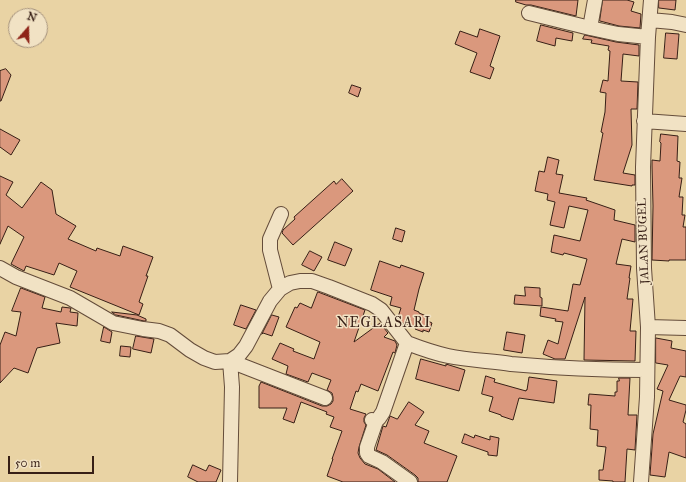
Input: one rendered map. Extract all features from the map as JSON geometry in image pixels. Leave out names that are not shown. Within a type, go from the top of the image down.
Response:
[{"type":"street","points":[[590,28],[595,0]]},
{"type":"street","name":"JALAN BUGEL","points":[[642,482],[647,397],[648,328],[644,268],[643,167],[648,37],[651,0]]},
{"type":"street","points":[[529,13],[618,34],[648,37]]},
{"type":"street","points":[[650,20],[686,25]]},
{"type":"street","points":[[644,121],[686,124]]},
{"type":"street","points":[[280,289],[270,250],[270,239],[281,214]]},
{"type":"street","points":[[0,268],[16,277],[70,298],[113,323],[128,327],[159,331],[170,335],[190,350],[215,362],[230,360],[239,355],[246,346],[270,301],[280,289],[290,283],[300,281],[312,282],[329,287],[372,304],[381,310],[407,343],[446,356],[540,367],[647,370]]},
{"type":"street","points":[[648,328],[686,328]]},
{"type":"street","points":[[407,343],[382,412],[379,418],[374,420],[367,452],[369,456],[382,462],[410,482]]},
{"type":"street","points":[[230,360],[325,398]]},
{"type":"street","points":[[230,360],[232,387],[230,482]]},
{"type":"building","points":[[516,0],[578,0],[576,16],[526,5],[516,2]]},
{"type":"building","points":[[603,0],[627,0],[634,2],[631,11],[641,14],[640,28],[619,26],[600,21]]},
{"type":"building","points":[[659,0],[676,0],[675,10],[659,8]]},
{"type":"building","points":[[541,25],[573,33],[572,41],[556,38],[555,46],[537,41]]},
{"type":"building","points":[[480,29],[500,36],[490,66],[494,68],[490,79],[470,72],[477,53],[455,44],[460,31],[477,37]]},
{"type":"building","points":[[666,33],[679,34],[677,59],[664,58]]},
{"type":"building","points":[[585,35],[616,42],[639,45],[639,56],[623,54],[621,81],[638,82],[637,109],[631,109],[632,145],[623,173],[635,175],[635,185],[632,186],[594,180],[603,133],[601,132],[605,112],[606,93],[600,92],[603,80],[608,81],[610,51],[608,50],[609,46],[591,43],[592,40],[583,39]]},
{"type":"building","points":[[6,69],[11,75],[0,101],[0,71]]},
{"type":"building","points":[[352,85],[361,88],[358,97],[349,93]]},
{"type":"building","points":[[0,129],[20,140],[11,155],[0,147]]},
{"type":"building","points":[[661,134],[678,136],[677,161],[680,162],[679,178],[682,178],[679,197],[683,197],[682,215],[685,215],[683,227],[686,227],[686,260],[652,260],[652,160],[660,161]]},
{"type":"building","points":[[548,157],[559,160],[556,174],[563,175],[559,193],[587,198],[586,200],[615,210],[614,220],[635,225],[635,242],[622,239],[616,264],[631,266],[627,299],[633,299],[630,331],[636,331],[635,361],[584,360],[585,297],[565,359],[555,359],[543,354],[548,340],[558,344],[563,322],[540,316],[541,307],[568,311],[573,284],[580,285],[587,259],[564,253],[563,255],[551,252],[554,235],[580,241],[588,210],[569,206],[564,228],[550,225],[555,202],[547,200],[548,194],[535,191],[539,171],[544,172]]},
{"type":"building","points":[[0,176],[13,182],[6,195],[22,208],[41,182],[52,190],[56,214],[76,226],[68,239],[96,251],[97,248],[120,256],[123,246],[153,257],[139,302],[143,304],[139,315],[70,287],[77,271],[59,263],[54,275],[26,266],[24,271],[11,264],[24,237],[8,226],[0,244]]},
{"type":"building","points":[[342,179],[353,191],[293,245],[282,233],[283,230],[295,219],[294,217],[334,181],[336,184]]},
{"type":"building","points":[[396,228],[405,231],[402,242],[393,239]]},
{"type":"building","points":[[335,242],[352,249],[345,266],[328,260]]},
{"type":"building","points":[[310,251],[322,257],[314,271],[302,265]]},
{"type":"building","points":[[380,261],[400,268],[401,265],[424,273],[414,310],[429,317],[428,321],[432,323],[429,332],[423,330],[423,332],[415,329],[416,327],[402,323],[398,317],[401,308],[390,305],[392,297],[371,290]]},
{"type":"building","points":[[525,287],[540,288],[542,306],[514,304],[515,295],[525,296]]},
{"type":"building","points":[[21,288],[45,297],[42,308],[61,312],[62,307],[71,308],[70,312],[78,313],[77,326],[56,323],[60,343],[37,348],[28,373],[14,368],[0,383],[0,345],[5,332],[16,336],[21,312],[12,311]]},
{"type":"building","points":[[318,292],[365,310],[354,342],[380,323],[388,333],[384,337],[395,341],[397,345],[395,353],[393,352],[378,391],[361,384],[358,392],[356,391],[350,409],[366,414],[364,422],[366,425],[358,453],[360,458],[365,464],[378,469],[395,482],[343,482],[327,476],[342,431],[330,427],[334,417],[326,414],[327,412],[301,402],[294,423],[283,419],[287,408],[259,408],[259,386],[261,382],[322,406],[327,406],[333,401],[332,393],[327,390],[331,380],[312,373],[308,382],[286,374],[288,366],[272,359],[280,343],[294,349],[293,351],[314,359],[320,342],[286,327],[295,307],[297,308],[300,303],[311,308]]},
{"type":"building","points":[[241,305],[256,310],[246,329],[234,325]]},
{"type":"building","points":[[112,312],[137,315],[146,319],[146,321],[116,315]]},
{"type":"building","points":[[272,315],[279,317],[272,336],[262,334]]},
{"type":"building","points":[[104,327],[112,332],[110,343],[101,341]]},
{"type":"building","points":[[507,332],[525,335],[522,353],[504,350]]},
{"type":"building","points":[[136,336],[154,339],[151,353],[133,349]]},
{"type":"building","points":[[656,338],[672,341],[671,348],[686,351],[686,377],[680,376],[669,400],[686,405],[683,422],[686,424],[686,458],[669,452],[665,477],[650,475],[653,434],[663,391],[657,389],[668,365],[656,363]]},
{"type":"building","points":[[121,346],[131,347],[130,357],[120,356]]},
{"type":"building","points":[[421,359],[446,366],[446,364],[465,370],[459,391],[416,379]]},
{"type":"building","points":[[486,376],[495,379],[494,382],[526,391],[529,377],[557,381],[554,403],[519,398],[513,420],[501,416],[489,411],[493,397],[482,394]]},
{"type":"building","points":[[619,378],[630,378],[628,415],[637,415],[635,450],[627,449],[625,482],[613,482],[599,480],[599,470],[603,470],[606,447],[597,446],[598,430],[590,429],[591,405],[588,405],[589,394],[615,396],[615,392],[617,392],[617,381],[619,381]]},
{"type":"building","points":[[409,402],[424,412],[415,425],[429,431],[424,443],[457,456],[447,482],[418,482],[418,478],[415,475],[387,455],[376,450],[383,426],[386,427],[390,416],[397,419]]},
{"type":"building","points":[[465,434],[474,438],[475,435],[490,440],[490,436],[499,438],[497,456],[488,455],[488,452],[462,443]]},
{"type":"building","points":[[193,465],[206,471],[209,465],[221,470],[216,482],[198,482],[188,477]]},
{"type":"district","name":"NEGLASARI","points":[[384,324]]}]
